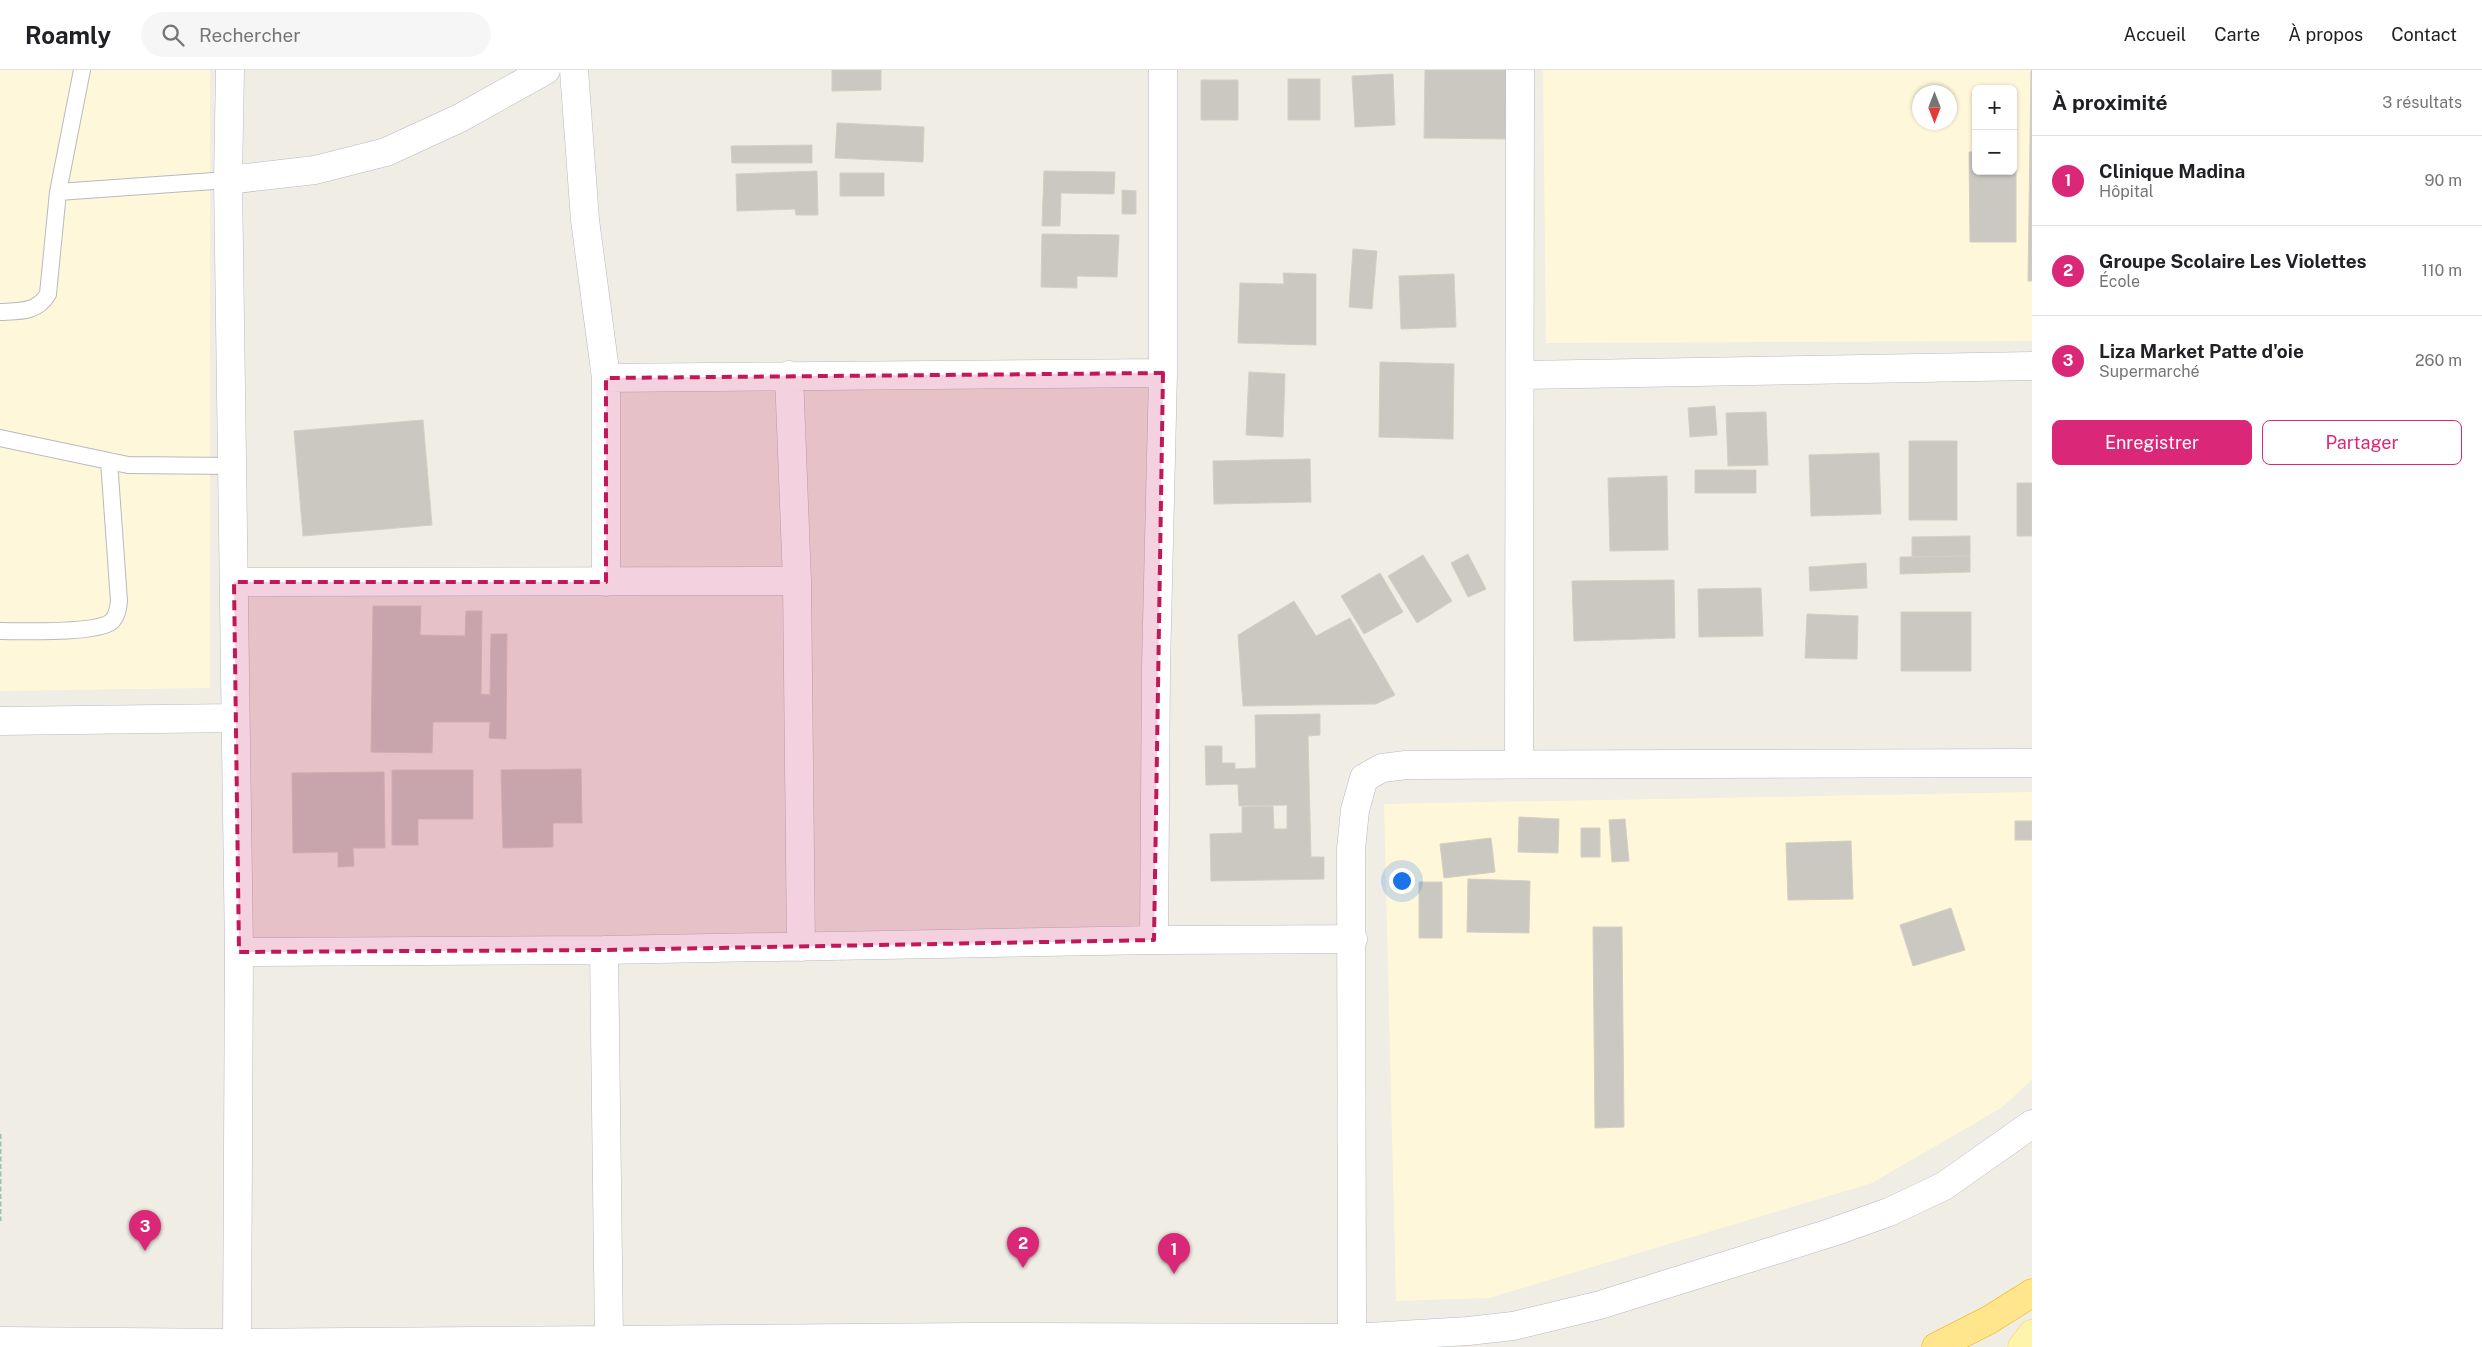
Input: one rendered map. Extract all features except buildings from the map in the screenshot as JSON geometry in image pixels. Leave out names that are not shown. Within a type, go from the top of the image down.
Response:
[{"type":"highway","points":[[1936,1347],[1989,1320],[2032,1293]]},
{"type":"main road","points":[[2022,1347],[2032,1334]]},
{"type":"street","points":[[230,70],[228,180],[234,582],[232,626],[239,952],[237,1345]]},
{"type":"street","points":[[228,180],[315,170],[386,152],[460,118],[546,70]]},
{"type":"street","points":[[574,70],[584,220],[606,378],[606,582]]},
{"type":"street","points":[[1154,940],[1156,666],[1163,373],[1163,70]]},
{"type":"street","points":[[1519,764],[1520,70]]},
{"type":"street","points":[[1520,375],[2032,366]]},
{"type":"street","points":[[606,378],[1163,373]]},
{"type":"street","points":[[789,376],[797,581],[801,947]]},
{"type":"street","points":[[234,582],[797,581]]},
{"type":"street","points":[[0,721],[235,718]]},
{"type":"street","points":[[1352,1338],[1353,939],[1351,849],[1355,810],[1364,778],[1382,768],[1406,765],[2032,763]]},
{"type":"street","points":[[239,952],[604,950],[1154,940],[1353,939]]},
{"type":"street","points":[[604,950],[608,1341]]},
{"type":"street","points":[[0,1341],[237,1345],[971,1337],[1352,1338],[1512,1326],[1600,1305],[1833,1232],[1889,1212],[1944,1186],[2032,1124]]},
{"type":"lane","points":[[0,312],[32,309],[43,303],[48,294],[58,192],[82,70]]},
{"type":"lane","points":[[58,192],[228,180]]},
{"type":"lane","points":[[0,438],[128,465],[232,466]]},
{"type":"lane","points":[[0,631],[96,629],[111,622],[117,614],[119,601],[109,461]]},
{"type":"path","points":[[0,1134],[0,1221]]},
{"type":"highlighted area","points":[[1163,373],[1154,940],[604,950],[239,952],[234,582],[606,582],[606,378]]},
{"type":"shaded area","points":[[0,70],[210,70],[210,688],[0,691]]},
{"type":"shaded area","points":[[1543,70],[2032,70],[2032,341],[1546,343]]},
{"type":"shaded area","points":[[2032,792],[2032,1080],[2001,1108],[1872,1183],[1489,1298],[1396,1301],[1384,804]]},
{"type":"place","name":"Liza Market Patte d'oie","points":[[145,1251]]},
{"type":"place","name":"Groupe Scolaire Les Violettes","points":[[1023,1268]]},
{"type":"place","name":"Clinique Madina","points":[[1174,1274]]}]
